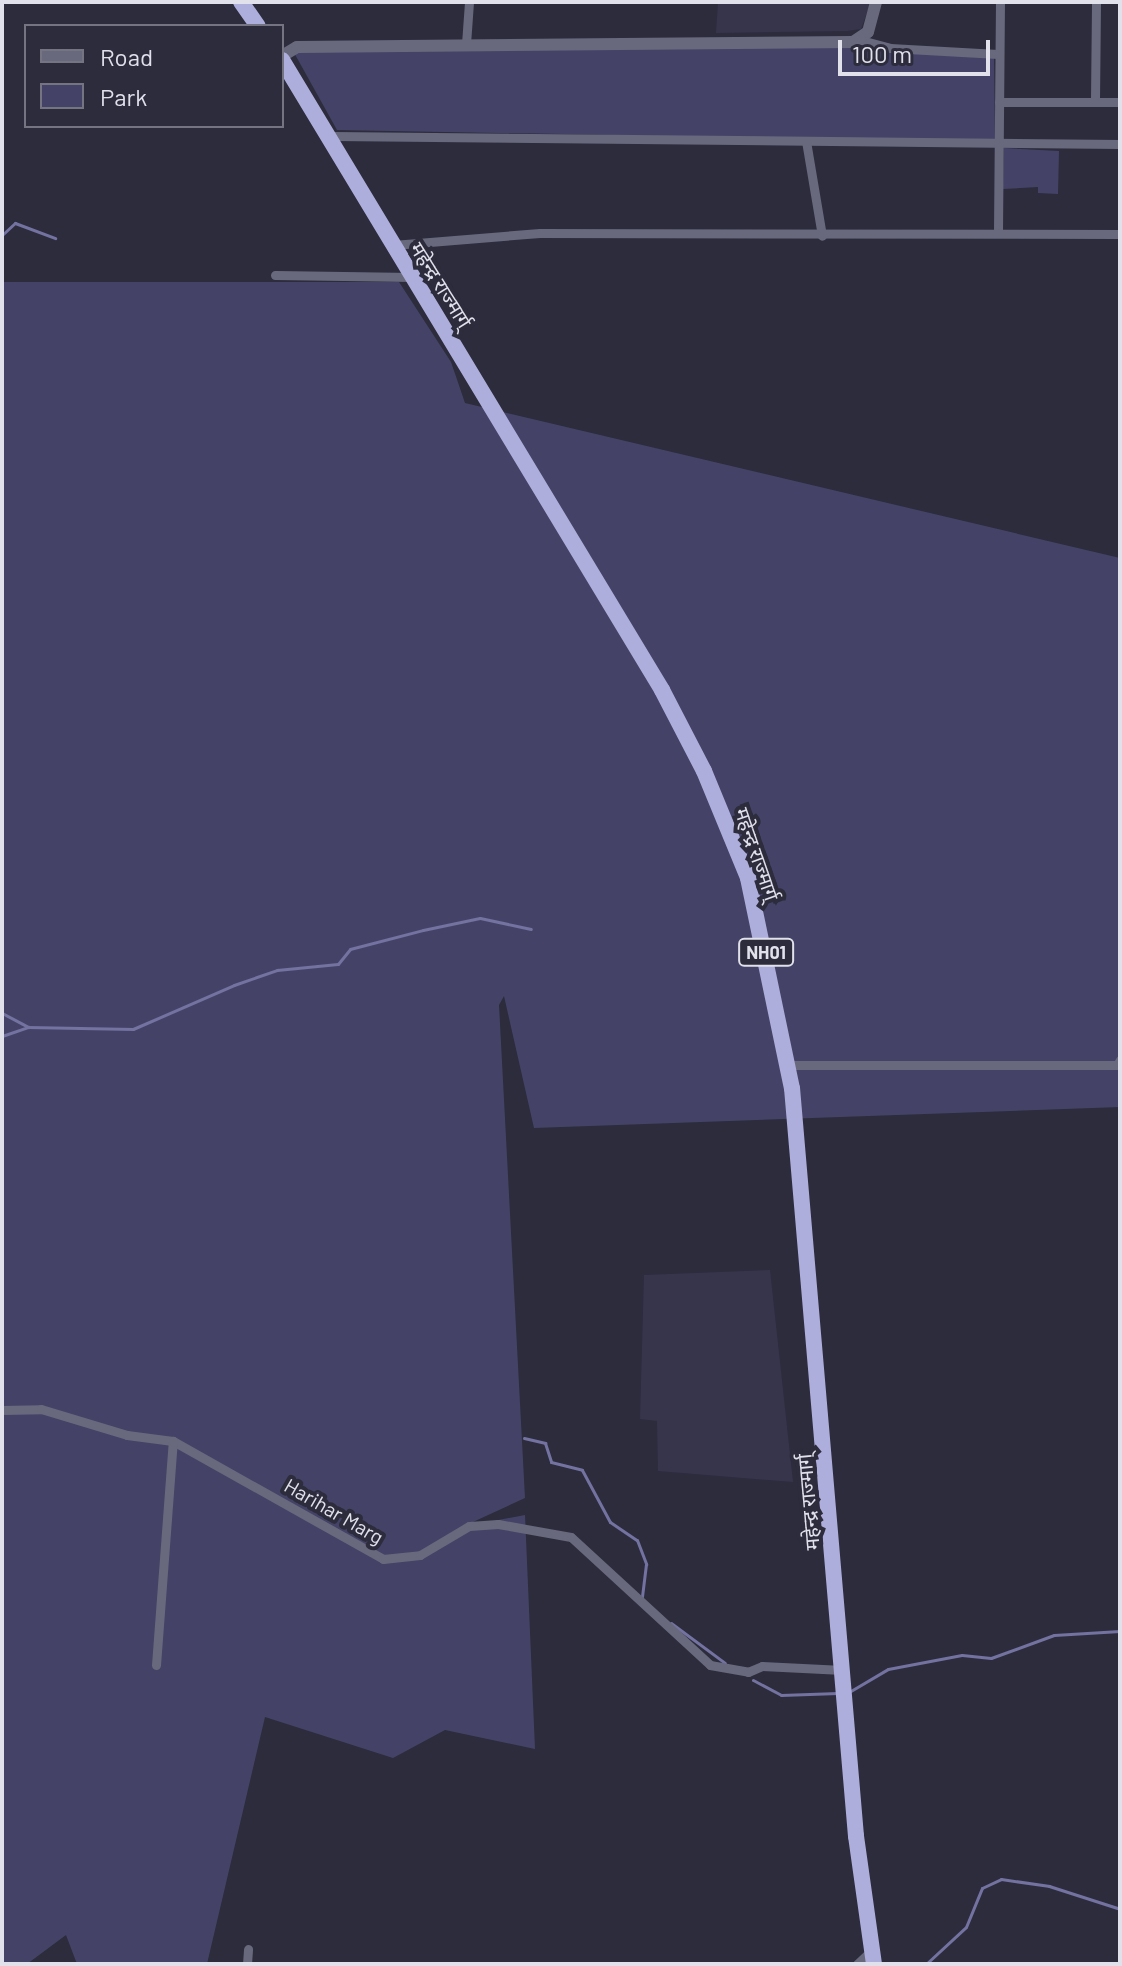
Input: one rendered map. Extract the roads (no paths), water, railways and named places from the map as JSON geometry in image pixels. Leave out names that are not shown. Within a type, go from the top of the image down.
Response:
[{"type":"highway","points":[[241,2],[257,24]]},
{"type":"highway","name":"महेन्द्र राज्मार्ग्","points":[[284,61],[332,136],[393,245],[704,771],[748,878],[788,1065],[844,1670],[867,1960]]},
{"type":"street","points":[[466,44],[469,2]]},
{"type":"street","points":[[861,40],[876,2]]},
{"type":"street","points":[[998,231],[995,146],[999,102],[1000,2]]},
{"type":"street","points":[[1095,100],[1096,2]]},
{"type":"street","points":[[284,57],[297,47],[861,40],[890,48],[998,54]]},
{"type":"street","points":[[999,102],[1120,102]]},
{"type":"street","points":[[332,136],[995,146],[1120,144]]},
{"type":"street","points":[[806,141],[822,236]]},
{"type":"street","points":[[393,245],[540,233],[822,236],[998,231],[1120,234]]},
{"type":"street","points":[[275,275],[412,277]]},
{"type":"street","points":[[788,1065],[1119,1064]]},
{"type":"street","name":"Harihar Marg","points":[[2,1410],[41,1409],[127,1435],[173,1441],[383,1559],[420,1555],[469,1526],[498,1524],[571,1537],[710,1665],[748,1672],[762,1666],[844,1670]]},
{"type":"street","points":[[156,1665],[173,1441]]},
{"type":"street","points":[[247,1964],[248,1949]]},
{"type":"waterway","points":[[2,235],[15,223],[55,238]]},
{"type":"waterway","points":[[2,1013],[28,1027],[133,1029],[234,985],[277,970],[338,964],[350,949],[423,930],[480,918],[531,929]]},
{"type":"waterway","points":[[2,1036],[28,1027]]},
{"type":"waterway","points":[[524,1438],[545,1443],[551,1462],[582,1470],[610,1522],[637,1540],[646,1564],[642,1597]]},
{"type":"waterway","points":[[671,1623],[725,1663]]},
{"type":"waterway","points":[[849,1692],[888,1669],[962,1655],[991,1658],[1054,1635],[1120,1631]]},
{"type":"waterway","points":[[753,1680],[781,1695],[838,1693]]},
{"type":"waterway","points":[[926,1964],[966,1927],[982,1888],[1001,1879],[1049,1886],[1120,1909]]}]
